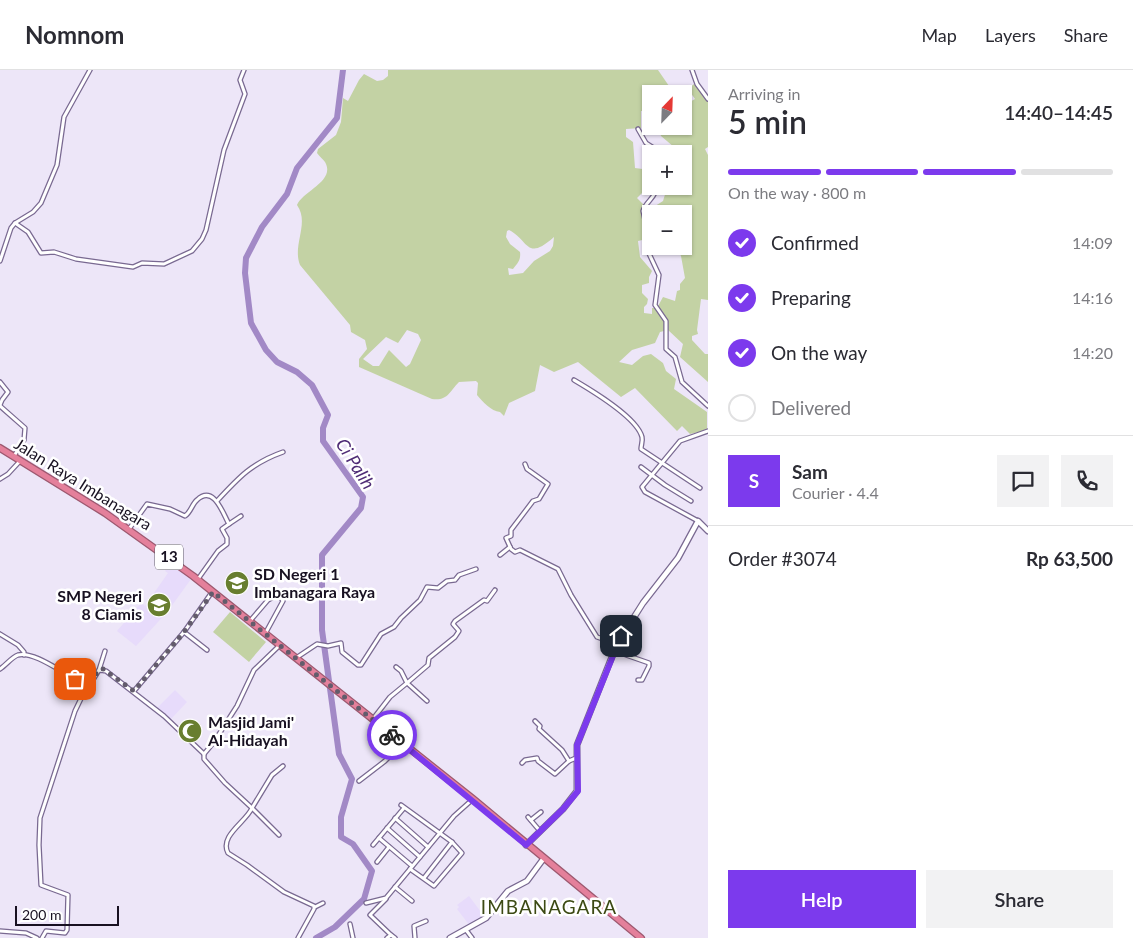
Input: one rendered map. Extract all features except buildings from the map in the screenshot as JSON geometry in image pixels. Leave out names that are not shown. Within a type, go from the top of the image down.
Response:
[{"type":"highway","name":"Jalan Raya Imbanagara","points":[[0,448],[129,529],[198,580],[473,799],[526,845],[642,938]]},
{"type":"street","points":[[0,261],[8,235],[15,223],[33,212],[41,203],[57,166],[64,117],[90,70]]},
{"type":"street","points":[[15,223],[28,232],[41,253],[54,252],[76,259],[133,267],[142,263],[167,264],[192,251],[202,240],[206,230],[224,150],[235,116],[244,98],[244,91],[240,80],[244,70]]},
{"type":"street","points":[[692,70],[697,84],[708,99]]},
{"type":"street","points":[[638,129],[649,145]]},
{"type":"street","points":[[655,195],[643,211],[646,225],[645,245],[659,275],[655,306],[666,321],[666,349],[675,357],[682,382],[708,406]]},
{"type":"street","points":[[574,380],[612,404],[630,421],[642,436],[642,449],[700,488]]},
{"type":"street","points":[[0,382],[8,392],[0,406],[25,428],[24,440],[14,456]]},
{"type":"street","points":[[707,529],[698,521],[643,490],[643,486],[680,441],[708,431]]},
{"type":"street","points":[[217,501],[243,473],[263,460],[284,452]]},
{"type":"street","points":[[0,479],[8,474],[20,460]]},
{"type":"street","points":[[525,464],[527,469],[548,484],[539,499],[533,501],[511,530],[511,536],[506,538],[510,547],[515,552],[520,550],[558,568],[592,632],[597,637],[617,644],[626,655],[648,663],[649,666],[642,680],[638,680]]},
{"type":"street","points":[[641,468],[691,501]]},
{"type":"street","points":[[129,529],[146,504],[170,509],[186,516],[197,499],[201,497],[213,497],[229,524]]},
{"type":"street","points":[[198,580],[218,551],[226,544],[227,538],[222,529],[241,516]]},
{"type":"street","points":[[526,845],[541,832],[578,791],[576,758],[579,738],[617,644],[643,603],[678,558],[698,521]]},
{"type":"street","points":[[500,555],[510,547]]},
{"type":"street","points":[[296,658],[315,645],[341,644],[342,652],[358,665],[361,665],[381,634],[394,627],[420,600],[428,587],[438,588],[447,581],[455,580],[459,575],[476,569]]},
{"type":"street","points":[[373,720],[390,697],[428,665],[431,657],[455,637],[459,631],[454,624],[455,621],[484,600],[487,601],[495,590]]},
{"type":"street","points":[[134,691],[184,632],[213,592]]},
{"type":"street","points":[[250,622],[268,600],[275,596],[281,598],[283,601],[265,634]]},
{"type":"street","points":[[184,632],[208,650]]},
{"type":"street","points":[[0,634],[18,645],[24,652],[24,655]]},
{"type":"street","points":[[204,754],[237,706],[254,670],[279,646]]},
{"type":"street","points":[[42,938],[46,931],[66,932],[68,895],[41,885],[39,828],[44,804],[73,715],[88,684],[99,670],[105,651]]},
{"type":"street","points":[[0,669],[18,655],[24,655],[56,666],[78,681],[88,684]]},
{"type":"street","points":[[396,667],[401,671],[407,683],[427,701]]},
{"type":"street","points":[[99,670],[109,672],[164,716],[204,754],[204,759],[208,766],[279,834]]},
{"type":"street","points":[[536,721],[540,726],[539,729],[562,750],[569,761]]},
{"type":"street","points":[[359,781],[364,779],[402,744]]},
{"type":"street","points":[[522,763],[529,759],[537,758],[538,761],[555,774],[569,761],[576,758]]},
{"type":"street","points":[[283,766],[272,775],[252,808],[228,838],[226,846],[228,853],[278,888],[311,903],[315,907]]},
{"type":"street","points":[[393,937],[370,916],[454,816],[473,799]]},
{"type":"street","points":[[373,845],[378,838],[396,818],[403,806],[452,842],[462,853],[434,886],[424,878],[420,878],[378,838]]},
{"type":"street","points":[[540,812],[529,819],[541,832]]},
{"type":"street","points":[[396,818],[428,847]]},
{"type":"street","points":[[387,828],[420,857]]},
{"type":"street","points":[[424,878],[452,842]]},
{"type":"street","points":[[377,862],[389,847]]},
{"type":"street","points":[[450,938],[486,918],[508,891],[527,881],[544,858]]},
{"type":"street","points":[[395,887],[412,901]]},
{"type":"street","points":[[366,903],[386,898]]},
{"type":"street","points":[[373,902],[376,908]]},
{"type":"street","points":[[298,938],[315,907],[322,903]]},
{"type":"street","points":[[415,938],[416,924],[426,921]]},
{"type":"street","points":[[350,924],[353,938]]},
{"type":"street","points":[[466,930],[472,938]]},
{"type":"street","points":[[0,931],[26,933],[37,938]]},
{"type":"street","points":[[388,938],[393,937]]},
{"type":"shaded area","name":"SMP Negeri 8 Ciamis","points":[[171,563],[191,579],[168,611],[136,646],[117,631],[141,603],[145,606],[168,573],[165,571]]},
{"type":"shaded area","points":[[175,690],[187,702],[171,719],[157,708]]},
{"type":"shaded area","points":[[469,896],[484,916],[470,926],[457,909],[459,907],[457,905]]},
{"type":"green space","points":[[388,70],[658,70],[668,85],[642,85],[641,128],[626,129],[626,137],[633,142],[635,168],[642,169],[642,193],[637,198],[644,205],[642,205],[642,240],[638,241],[640,257],[652,271],[649,283],[642,285],[642,293],[648,299],[644,307],[644,313],[652,314],[652,308],[657,308],[663,297],[675,301],[677,291],[680,290],[680,284],[685,278],[680,255],[692,255],[692,205],[657,205],[663,201],[665,195],[692,195],[692,145],[672,145],[661,135],[692,135],[692,101],[695,99],[692,95],[692,86],[694,84],[708,100],[708,147],[705,149],[708,155],[708,300],[701,299],[698,334],[692,336],[692,340],[705,354],[708,354],[708,382],[680,357],[683,344],[668,330],[660,332],[655,343],[632,350],[619,362],[632,365],[643,356],[651,354],[663,363],[666,371],[676,379],[674,389],[707,412],[707,430],[690,434],[682,426],[677,431],[635,388],[621,397],[578,362],[554,372],[540,365],[535,391],[509,403],[504,416],[487,406],[477,395],[478,383],[476,381],[459,382],[442,399],[432,399],[359,367],[359,359],[367,349],[365,340],[351,332],[350,325],[300,265],[298,250],[302,219],[297,205],[326,175],[325,162],[317,153],[318,149],[336,135],[341,122],[343,98],[348,101],[364,74],[377,81],[383,80],[388,76]],"holes":[[[509,230],[516,234],[528,247],[533,248],[538,248],[554,237],[553,246],[550,251],[534,261],[523,273],[509,275],[508,268],[513,269],[519,261],[520,252],[510,244],[506,237],[507,231]],[[407,330],[418,334],[421,340],[410,364],[406,367],[389,350],[379,366],[373,366],[363,359],[386,337],[398,343]]]},
{"type":"green space","points":[[230,612],[266,642],[249,662],[213,632]]},
{"type":"waterway","name":"Ci Palih","points":[[316,938],[335,927],[364,899],[372,871],[353,844],[341,837],[341,817],[352,779],[339,754],[322,630],[322,555],[361,508],[363,497],[323,441],[323,428],[328,415],[312,385],[297,372],[277,362],[266,350],[251,323],[245,273],[246,258],[262,227],[287,194],[297,168],[337,118],[343,70]]},
{"type":"way so far","points":[[75,679],[83,683],[91,683],[99,670],[103,669],[134,691],[184,632],[213,592],[392,735]]},
{"type":"place","name":"SD Negeri 1 Imbanagara Raya","points":[[237,583]]},
{"type":"place","name":"SMP Negeri 8 Ciamis","points":[[159,605]]},
{"type":"place","name":"Masjid Jami' Al-Hidayah","points":[[190,731]]},
{"type":"district","name":"IMBANAGARA","points":[[549,907]]},
{"type":"route","points":[[392,735],[473,799],[526,845],[539,834],[578,791],[577,745],[621,636]]}]
